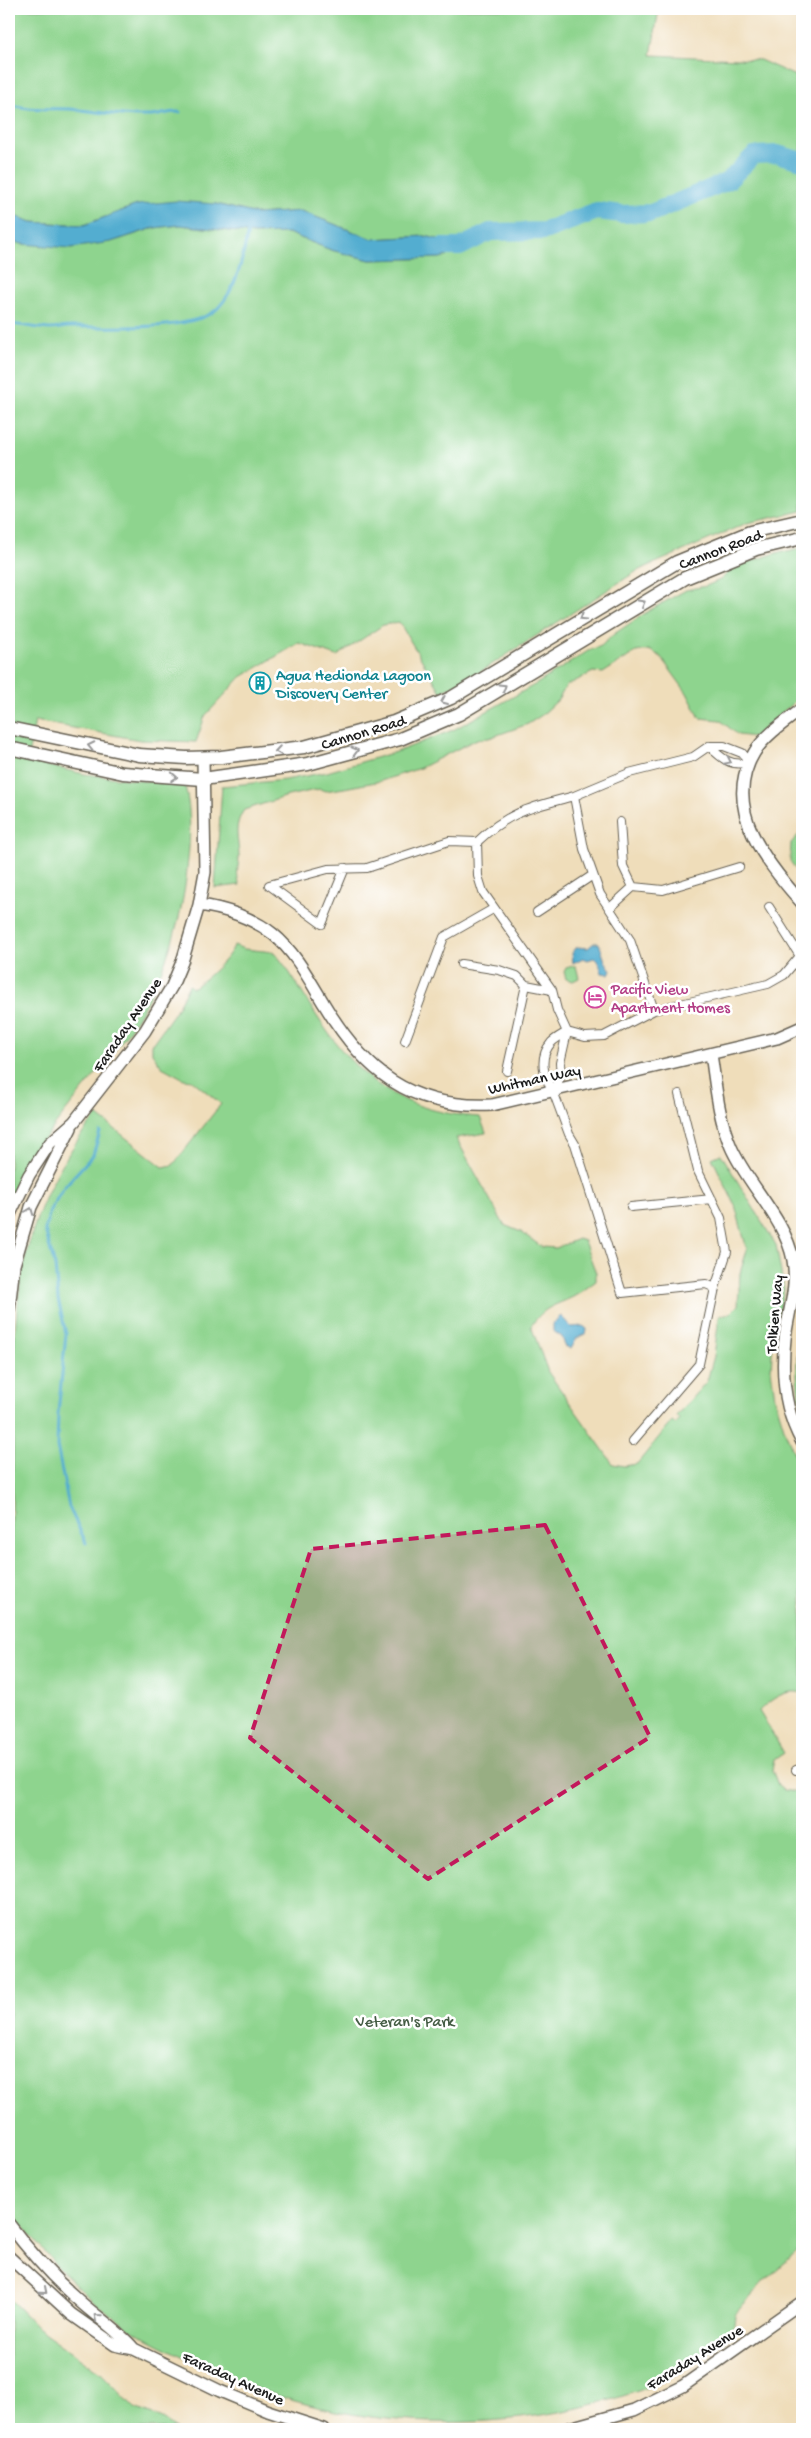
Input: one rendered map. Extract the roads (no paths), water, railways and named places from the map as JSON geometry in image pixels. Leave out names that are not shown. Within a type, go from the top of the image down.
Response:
[{"type":"main road","name":"Cannon Road","points":[[9,728],[125,754],[202,758],[267,753],[304,747],[394,722],[451,698],[677,562],[750,532],[802,520]]},
{"type":"main road","name":"Cannon Road","points":[[9,748],[123,774],[204,783],[308,764],[400,739],[459,714],[684,578],[756,549],[802,538]]},
{"type":"main road","points":[[802,709],[780,726],[754,752],[743,789],[749,829],[772,869],[802,903]]},
{"type":"main road","name":"Faraday Avenue","points":[[9,1216],[29,1175],[50,1143],[74,1122],[132,1049],[165,998],[182,962],[199,905],[205,872],[202,758]]},
{"type":"main road","name":"Whitman Way","points":[[199,905],[215,907],[243,917],[272,933],[289,950],[344,1036],[372,1068],[410,1091],[443,1102],[476,1106],[492,1105],[777,1038],[802,1027]]},
{"type":"main road","name":"Tolkien Way","points":[[711,1054],[720,1117],[732,1148],[787,1239],[798,1265],[785,1340],[784,1397],[802,1442]]},
{"type":"main road","name":"Faraday Avenue","points":[[9,1309],[14,1265],[31,1207],[74,1122]]},
{"type":"main road","name":"Faraday Avenue","points":[[9,2224],[50,2274],[76,2299],[122,2336],[134,2349]]},
{"type":"main road","name":"Faraday Avenue","points":[[9,2257],[71,2314],[115,2345],[134,2349],[220,2391],[268,2411],[324,2429]]},
{"type":"main road","name":"Faraday Avenue","points":[[566,2429],[634,2410],[683,2386],[802,2302]]},
{"type":"street","points":[[345,868],[322,924],[269,885],[328,869],[345,868],[367,868],[449,841],[477,842],[505,818],[523,810],[574,796],[629,773],[693,757],[709,746],[724,746],[742,752],[750,762],[738,765],[723,760],[709,746]]},
{"type":"street","points":[[574,796],[584,849],[600,894],[630,940],[654,1010]]},
{"type":"street","points":[[620,822],[623,866],[633,887]]},
{"type":"street","points":[[477,842],[478,876],[483,892],[493,909],[552,990],[557,1010],[567,1032],[560,1063],[561,1076],[553,1091]]},
{"type":"street","points":[[610,908],[633,887],[663,890],[739,866]]},
{"type":"street","points":[[537,912],[593,875]]},
{"type":"street","points":[[567,1032],[585,1038],[604,1036],[654,1010],[768,984],[784,975],[800,956],[769,907]]},
{"type":"street","points":[[405,1041],[444,937],[493,909]]},
{"type":"street","points":[[461,964],[499,970],[517,976],[526,985],[552,990]]},
{"type":"street","points":[[507,1071],[526,985]]},
{"type":"street","points":[[567,1032],[550,1043],[544,1057],[545,1079],[553,1091],[569,1134],[575,1144],[622,1293],[706,1284],[715,1288]]},
{"type":"street","points":[[633,1441],[699,1364],[715,1288],[727,1252],[721,1218],[698,1171],[680,1094]]},
{"type":"street","points":[[631,1208],[712,1199]]},
{"type":"water","points":[[176,201],[216,204],[257,214],[301,211],[372,239],[425,236],[475,248],[440,258],[370,260],[331,250],[288,233],[254,234],[180,225],[154,228],[111,242],[71,248],[22,244],[9,240],[9,214],[32,222],[84,225],[137,205]]},
{"type":"water","points":[[594,943],[599,943],[605,961],[611,970],[609,974],[602,973],[599,963],[594,958],[588,960],[583,958],[573,963],[572,953],[577,947],[588,948]]},
{"type":"water","points":[[561,1316],[571,1327],[583,1326],[587,1329],[586,1334],[577,1338],[571,1349],[565,1346],[562,1337],[553,1331],[553,1323]]},
{"type":"waterway","points":[[9,104],[32,108],[70,109],[130,116],[154,116],[180,112]]},
{"type":"waterway","points":[[441,247],[460,247],[490,232],[544,231],[597,211],[622,214],[651,213],[728,181],[754,155],[777,154],[802,161]]},
{"type":"waterway","points":[[9,324],[50,329],[124,327],[169,325],[206,316],[218,308],[225,300],[235,282],[248,231]]},
{"type":"waterway","points":[[86,1543],[69,1507],[57,1446],[58,1413],[66,1334],[58,1299],[55,1266],[45,1230],[50,1210],[64,1187],[93,1155],[100,1132]]},
{"type":"place","name":"Agua Hedionda Lagoon Discovery Center","points":[[260,683]]},
{"type":"place","name":"Pacific View Apartment Homes","points":[[595,997]]},
{"type":"park label","name":"Veteran's Park","points":[[405,2020]]}]
